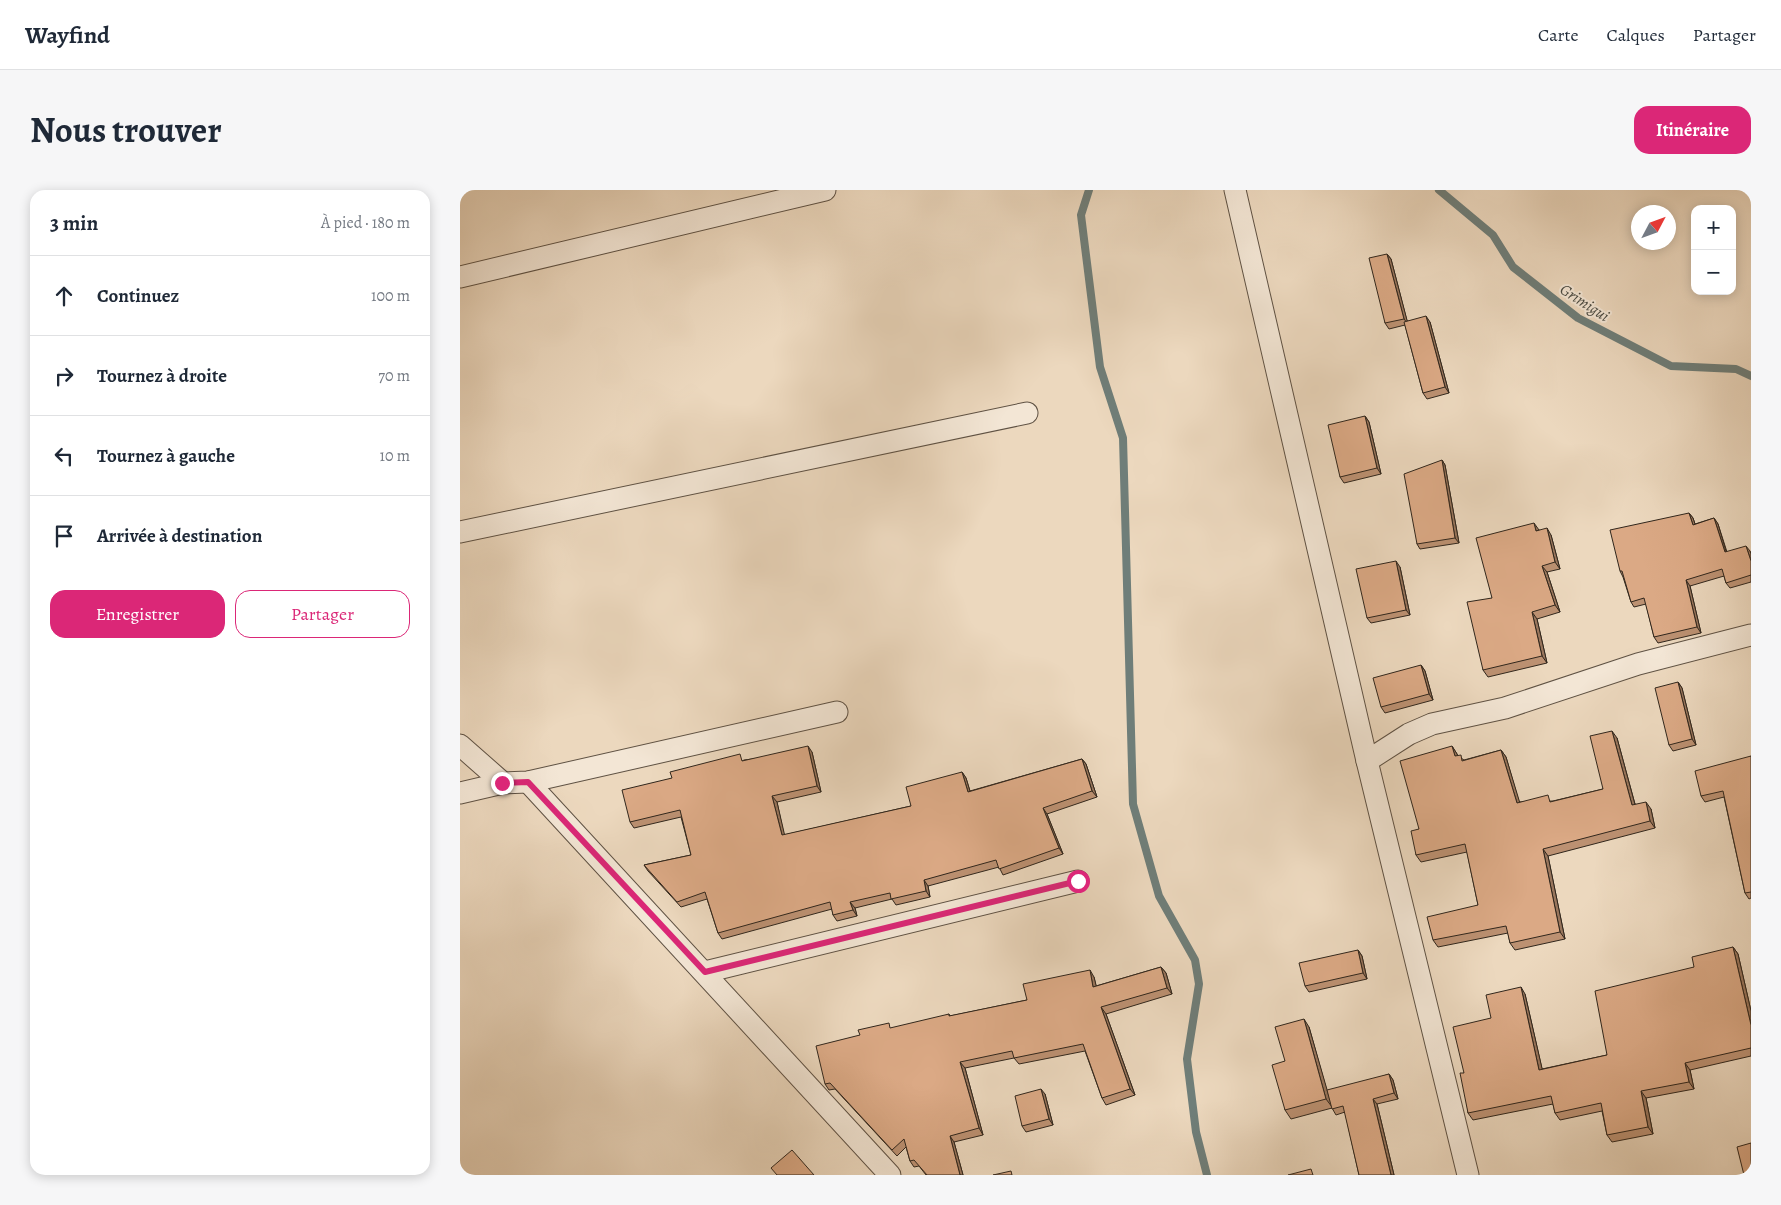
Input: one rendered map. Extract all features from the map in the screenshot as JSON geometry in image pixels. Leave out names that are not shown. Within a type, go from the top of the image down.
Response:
[{"type":"street","points":[[460,277],[826,190]]},
{"type":"street","points":[[1235,190],[1367,761],[1468,1175]]},
{"type":"street","points":[[460,532],[1027,413]]},
{"type":"street","points":[[1367,761],[1409,734],[1432,724],[1505,708],[1638,664],[1751,634]]},
{"type":"street","points":[[460,793],[502,783],[528,782],[837,712]]},
{"type":"street","points":[[460,745],[502,783]]},
{"type":"street","points":[[528,782],[890,1175]]},
{"type":"street","points":[[705,972],[1078,881]]},
{"type":"building","points":[[1387,254],[1404,319],[1385,323],[1369,258]]},
{"type":"building","points":[[1426,316],[1445,387],[1423,393],[1404,322]]},
{"type":"building","points":[[1365,416],[1377,468],[1340,477],[1328,425]]},
{"type":"building","points":[[1442,460],[1455,538],[1417,544],[1404,474]]},
{"type":"building","points":[[1689,513],[1693,525],[1714,518],[1725,552],[1746,546],[1751,561],[1751,575],[1726,583],[1722,569],[1686,580],[1697,627],[1654,637],[1644,598],[1631,602],[1622,571],[1620,571],[1610,530]]},
{"type":"building","points":[[1534,523],[1536,531],[1547,528],[1555,562],[1542,566],[1555,605],[1532,612],[1542,656],[1483,670],[1467,602],[1492,598],[1476,538]]},
{"type":"building","points":[[1396,561],[1406,610],[1367,618],[1356,569]]},
{"type":"building","points":[[1421,665],[1429,694],[1381,707],[1373,678]]},
{"type":"building","points":[[1678,682],[1692,739],[1669,745],[1655,688]]},
{"type":"building","points":[[1612,731],[1632,805],[1646,802],[1650,821],[1543,849],[1560,932],[1510,943],[1506,926],[1433,940],[1427,917],[1478,905],[1465,844],[1416,855],[1411,831],[1419,829],[1400,761],[1452,746],[1455,756],[1461,755],[1462,761],[1501,750],[1517,803],[1548,795],[1550,802],[1603,789],[1590,736]]},
{"type":"building","points":[[808,746],[817,786],[772,796],[782,835],[911,806],[906,787],[962,772],[968,792],[1082,759],[1092,791],[1043,808],[1059,848],[999,869],[996,860],[924,880],[926,891],[891,899],[890,893],[850,902],[853,910],[833,915],[830,902],[718,933],[705,892],[677,902],[644,865],[691,855],[680,810],[630,822],[622,790],[672,778],[670,772],[740,754],[742,761]]},
{"type":"building","points":[[1751,756],[1751,892],[1745,893],[1723,791],[1701,796],[1695,771]]},
{"type":"building","points":[[1733,947],[1751,1025],[1751,1048],[1685,1063],[1689,1082],[1641,1091],[1648,1127],[1607,1135],[1601,1103],[1555,1113],[1551,1096],[1468,1113],[1460,1073],[1464,1073],[1453,1027],[1491,1018],[1486,995],[1521,987],[1539,1070],[1607,1055],[1595,991],[1694,967],[1692,957]]},
{"type":"building","points":[[1358,950],[1363,973],[1305,986],[1299,963]]},
{"type":"building","points":[[1161,967],[1167,988],[1101,1007],[1130,1089],[1102,1098],[1083,1044],[1014,1058],[1012,1051],[960,1062],[979,1128],[950,1136],[960,1175],[927,1175],[914,1160],[910,1161],[904,1139],[892,1150],[830,1083],[825,1084],[816,1046],[860,1035],[858,1030],[889,1023],[890,1028],[949,1014],[949,1016],[1027,1000],[1023,984],[1090,970],[1093,987]]},
{"type":"building","points":[[1304,1019],[1326,1099],[1285,1110],[1272,1065],[1285,1061],[1275,1027]]},
{"type":"building","points":[[1389,1074],[1394,1093],[1373,1099],[1391,1175],[1359,1175],[1343,1106],[1332,1109],[1327,1090]]},
{"type":"building","points":[[1041,1089],[1049,1119],[1022,1126],[1015,1096]]},
{"type":"building","points":[[1751,1143],[1751,1175],[1744,1175],[1737,1147]]},
{"type":"building","points":[[792,1150],[814,1175],[777,1175],[771,1168]]},
{"type":"building","points":[[1311,1169],[1313,1175],[1288,1175]]},
{"type":"building","points":[[1011,1171],[1012,1175],[993,1175]]},
{"type":"waterway","points":[[1089,190],[1081,215],[1100,367],[1123,438],[1133,804],[1159,896],[1195,960],[1199,984],[1187,1059],[1196,1132],[1207,1175]]},
{"type":"waterway","name":"Grimigui","points":[[1439,190],[1493,235],[1513,267],[1578,318],[1671,366],[1736,369],[1751,376]]},
{"type":"route","points":[[502,783],[528,782],[705,972],[1078,881]]}]
